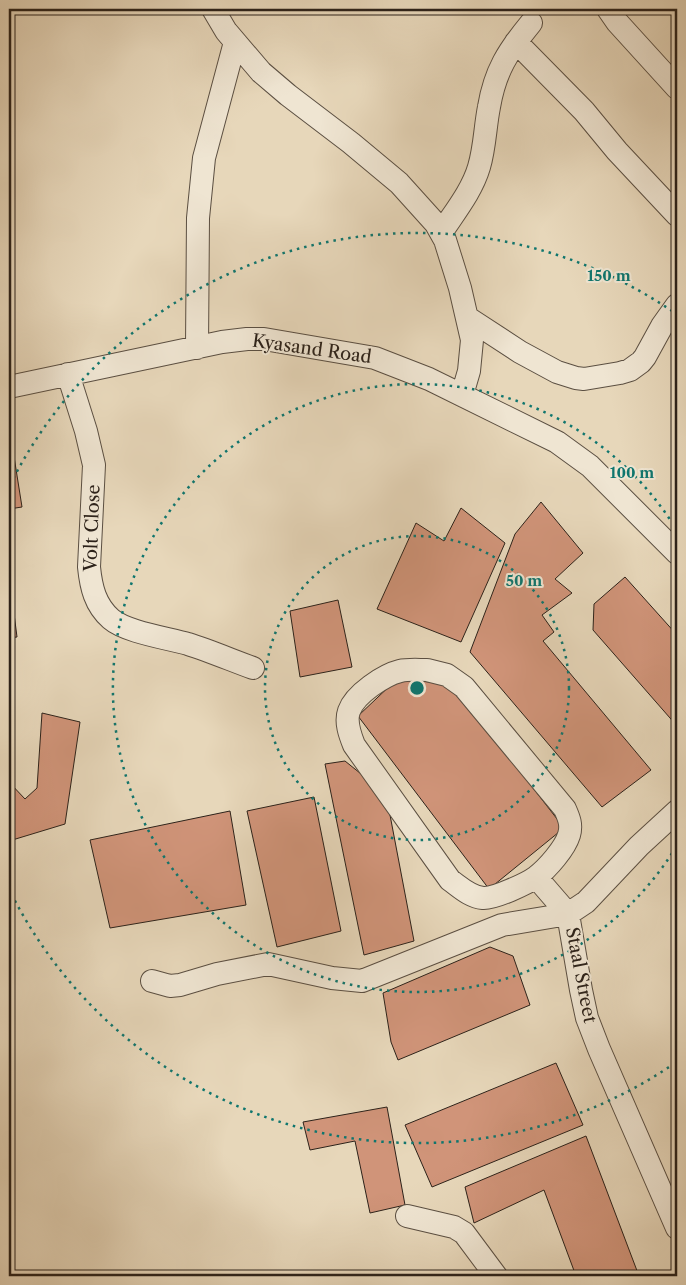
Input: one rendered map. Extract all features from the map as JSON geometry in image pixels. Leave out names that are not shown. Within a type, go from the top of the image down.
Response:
[{"type":"street","points":[[213,9],[219,21],[261,72],[400,183],[442,233],[458,279],[472,340],[469,371],[462,394]]},
{"type":"street","points":[[608,9],[677,88]]},
{"type":"street","points":[[442,233],[468,191],[479,168],[487,134],[489,106],[505,58],[531,23]]},
{"type":"street","points":[[197,348],[198,218],[204,158],[235,42]]},
{"type":"street","points":[[516,42],[584,110],[617,151],[677,215]]},
{"type":"street","points":[[468,318],[520,352],[566,375],[584,379],[620,373],[630,370],[641,362],[677,305]]},
{"type":"street","name":"Kyasand Road","points":[[9,387],[247,339],[264,339],[368,355],[462,394],[557,442],[590,466],[677,552]]},
{"type":"street","name":"Volt Close","points":[[68,374],[86,431],[94,465],[94,496],[89,567],[94,596],[102,610],[112,620],[126,627],[190,645],[253,668]]},
{"type":"street","points":[[427,670],[447,675],[464,687],[565,809],[571,823],[569,835],[562,850],[536,877],[497,896],[483,898],[467,893],[450,880],[354,745],[348,730],[349,711],[359,696],[386,676],[402,671],[427,670]]},
{"type":"street","name":"Staal Street","points":[[677,811],[639,846],[586,902],[568,914],[587,1018],[677,1228]]},
{"type":"street","points":[[536,877],[568,914]]},
{"type":"street","points":[[152,981],[170,986],[180,985],[217,974],[268,964],[332,978],[362,981],[502,926],[568,914]]},
{"type":"street","points":[[407,1216],[454,1227],[464,1233],[496,1276]]},
{"type":"building","points":[[9,444],[12,444],[22,507],[9,509]]},
{"type":"building","points":[[541,502],[583,553],[555,579],[572,593],[542,615],[554,632],[543,641],[651,770],[602,807],[470,652],[515,534]]},
{"type":"building","points":[[461,508],[505,543],[461,642],[377,609],[416,523],[444,541]]},
{"type":"building","points":[[9,575],[17,637],[9,638]]},
{"type":"building","points":[[625,577],[677,635],[677,726],[593,630],[594,604]]},
{"type":"building","points":[[338,600],[352,667],[300,677],[290,611]]},
{"type":"building","points":[[396,680],[452,683],[564,828],[489,889],[358,716]]},
{"type":"building","points":[[42,713],[80,722],[65,824],[9,841],[9,782],[25,799],[37,788]]},
{"type":"building","points":[[345,761],[386,794],[414,941],[364,955],[325,764]]},
{"type":"building","points":[[314,797],[341,931],[277,947],[247,811]]},
{"type":"building","points":[[230,811],[246,905],[110,928],[90,840]]},
{"type":"building","points":[[490,947],[513,956],[530,1005],[398,1060],[391,1042],[383,993]]},
{"type":"building","points":[[556,1063],[583,1125],[432,1187],[405,1125]]},
{"type":"building","points":[[387,1107],[405,1205],[370,1213],[355,1141],[310,1150],[303,1122]]},
{"type":"building","points":[[586,1136],[639,1276],[576,1276],[544,1190],[474,1223],[465,1187]]}]
